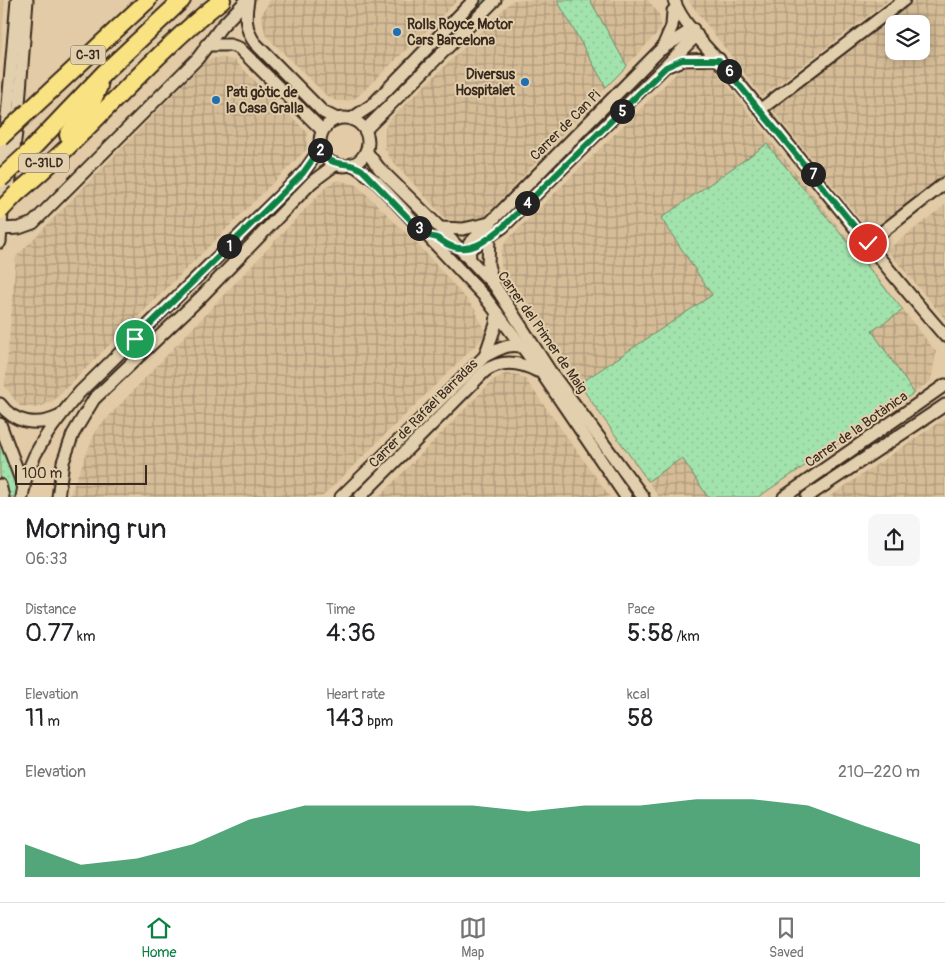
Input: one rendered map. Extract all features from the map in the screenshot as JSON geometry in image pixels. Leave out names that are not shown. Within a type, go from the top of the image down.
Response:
[{"type":"highway","name":"C-31","points":[[0,138],[148,0]]},
{"type":"highway","name":"C-31","points":[[0,180],[105,72],[182,0]]},
{"type":"highway","points":[[7,201],[43,172],[144,71],[222,0]]},
{"type":"highway","name":"C-31LD","points":[[7,201],[70,133],[93,100],[105,72]]},
{"type":"street","points":[[7,201],[1,186],[17,0]]},
{"type":"street","points":[[0,242],[18,117],[27,0]]},
{"type":"street","points":[[1,230],[20,228],[32,223],[198,58],[206,45],[247,0]]},
{"type":"street","points":[[247,0],[246,22],[249,34],[255,44],[323,112],[336,119],[351,119],[372,105],[474,0]]},
{"type":"street","points":[[365,130],[495,0]]},
{"type":"street","points":[[664,0],[675,7],[945,336]]},
{"type":"street","points":[[761,110],[904,0]]},
{"type":"street","name":"Carrer de Can Pi","points":[[661,50],[672,26],[675,7]]},
{"type":"street","name":"Carrer de Can Pi","points":[[466,252],[469,244],[661,50],[695,32]]},
{"type":"street","name":"Carrer de Can Pi","points":[[466,252],[510,220],[666,67],[695,32]]},
{"type":"street","points":[[206,45],[230,45],[239,48],[305,110],[322,130]]},
{"type":"street","name":"Carrer de Can Pi","points":[[666,67],[682,60],[719,60]]},
{"type":"street","points":[[336,119],[325,125],[322,130],[319,141],[320,149],[330,161],[336,164],[352,164],[359,160],[366,151],[368,142],[365,130],[351,119]]},
{"type":"street","points":[[24,493],[35,454],[59,416],[80,392],[303,173],[320,149]]},
{"type":"street","name":"Carrer del Primer de Maig","points":[[366,151],[379,168],[466,252],[495,286],[545,372],[626,497]]},
{"type":"street","points":[[58,497],[64,462],[73,434],[94,399],[200,298],[312,182],[336,164]]},
{"type":"street","name":"Carrer del Primer de Maig","points":[[352,164],[377,182],[481,293],[521,346],[545,372],[643,497]]},
{"type":"street","points":[[868,243],[945,183]]},
{"type":"street","points":[[440,228],[463,229],[490,223]]},
{"type":"street","points":[[426,236],[439,237],[448,245],[466,252],[482,281],[481,293]]},
{"type":"street","points":[[489,237],[488,265],[495,286]]},
{"type":"street","name":"Carrer de Rafael Barradas","points":[[485,356],[496,324],[497,313]]},
{"type":"street","name":"Carrer de Rafael Barradas","points":[[341,497],[485,356],[502,348],[516,345],[521,346]]},
{"type":"street","name":"Carrer de Rafael Barradas","points":[[360,497],[489,368],[515,363],[545,372]]},
{"type":"street","name":"Carrer de la Botànica","points":[[784,497],[945,384]]},
{"type":"street","points":[[0,404],[10,415],[27,422],[45,422],[59,416]]},
{"type":"street","name":"Carrer de la Botànica","points":[[807,497],[945,405]]},
{"type":"street","points":[[0,424],[24,493]]},
{"type":"street","points":[[0,485],[3,497]]},
{"type":"shaded area","points":[[0,0],[5,0],[0,62]]},
{"type":"shaded area","points":[[270,0],[458,0],[356,98],[347,101],[336,101],[328,97],[266,36],[261,16]]},
{"type":"shaded area","points":[[513,0],[648,0],[659,14],[661,29],[464,239],[390,158],[385,149],[385,129],[388,121]]},
{"type":"shaded area","points":[[688,0],[889,0],[762,96]]},
{"type":"shaded area","points":[[915,0],[945,0],[945,183],[875,238],[772,109],[885,23],[885,60],[930,60],[930,15],[895,15]]},
{"type":"shaded area","points":[[700,50],[936,352],[931,381],[758,497],[659,497],[501,267],[501,251],[507,240]]},
{"type":"shaded area","points":[[220,57],[234,60],[308,133],[306,150],[53,401],[37,408],[20,406],[5,387],[16,257],[207,60]]},
{"type":"shaded area","points":[[338,180],[357,185],[423,250],[475,309],[486,335],[322,497],[69,497],[96,430],[328,185]]},
{"type":"shaded area","points":[[945,205],[945,319],[887,250]]},
{"type":"shaded area","points":[[507,373],[519,375],[526,380],[610,497],[379,497],[493,380]]},
{"type":"shaded area","points":[[945,418],[945,497],[829,497]]},
{"type":"green space","points":[[483,0],[489,0],[380,109],[377,105]]},
{"type":"green space","points":[[557,0],[590,0],[627,66],[606,87]]},
{"type":"green space","points":[[767,144],[903,310],[872,331],[914,393],[758,497],[708,497],[682,458],[648,481],[579,384],[712,295],[661,218]]},
{"type":"green space","points":[[0,431],[20,486],[19,497],[5,497],[0,474]]},
{"type":"place","name":"Rolls Royce Motor Cars Barcelona","points":[[397,32]]},
{"type":"place","name":"Diversus Hospitalet","points":[[525,82]]},
{"type":"place","name":"Pati gòtic de la Casa Gralla","points":[[216,100]]},
{"type":"route","points":[[135,339],[303,173],[318,155],[320,149],[330,161],[336,164],[352,164],[359,167],[377,182],[426,236],[439,237],[448,245],[472,249],[503,227],[666,67],[682,60],[719,60],[793,148],[868,243]]}]
